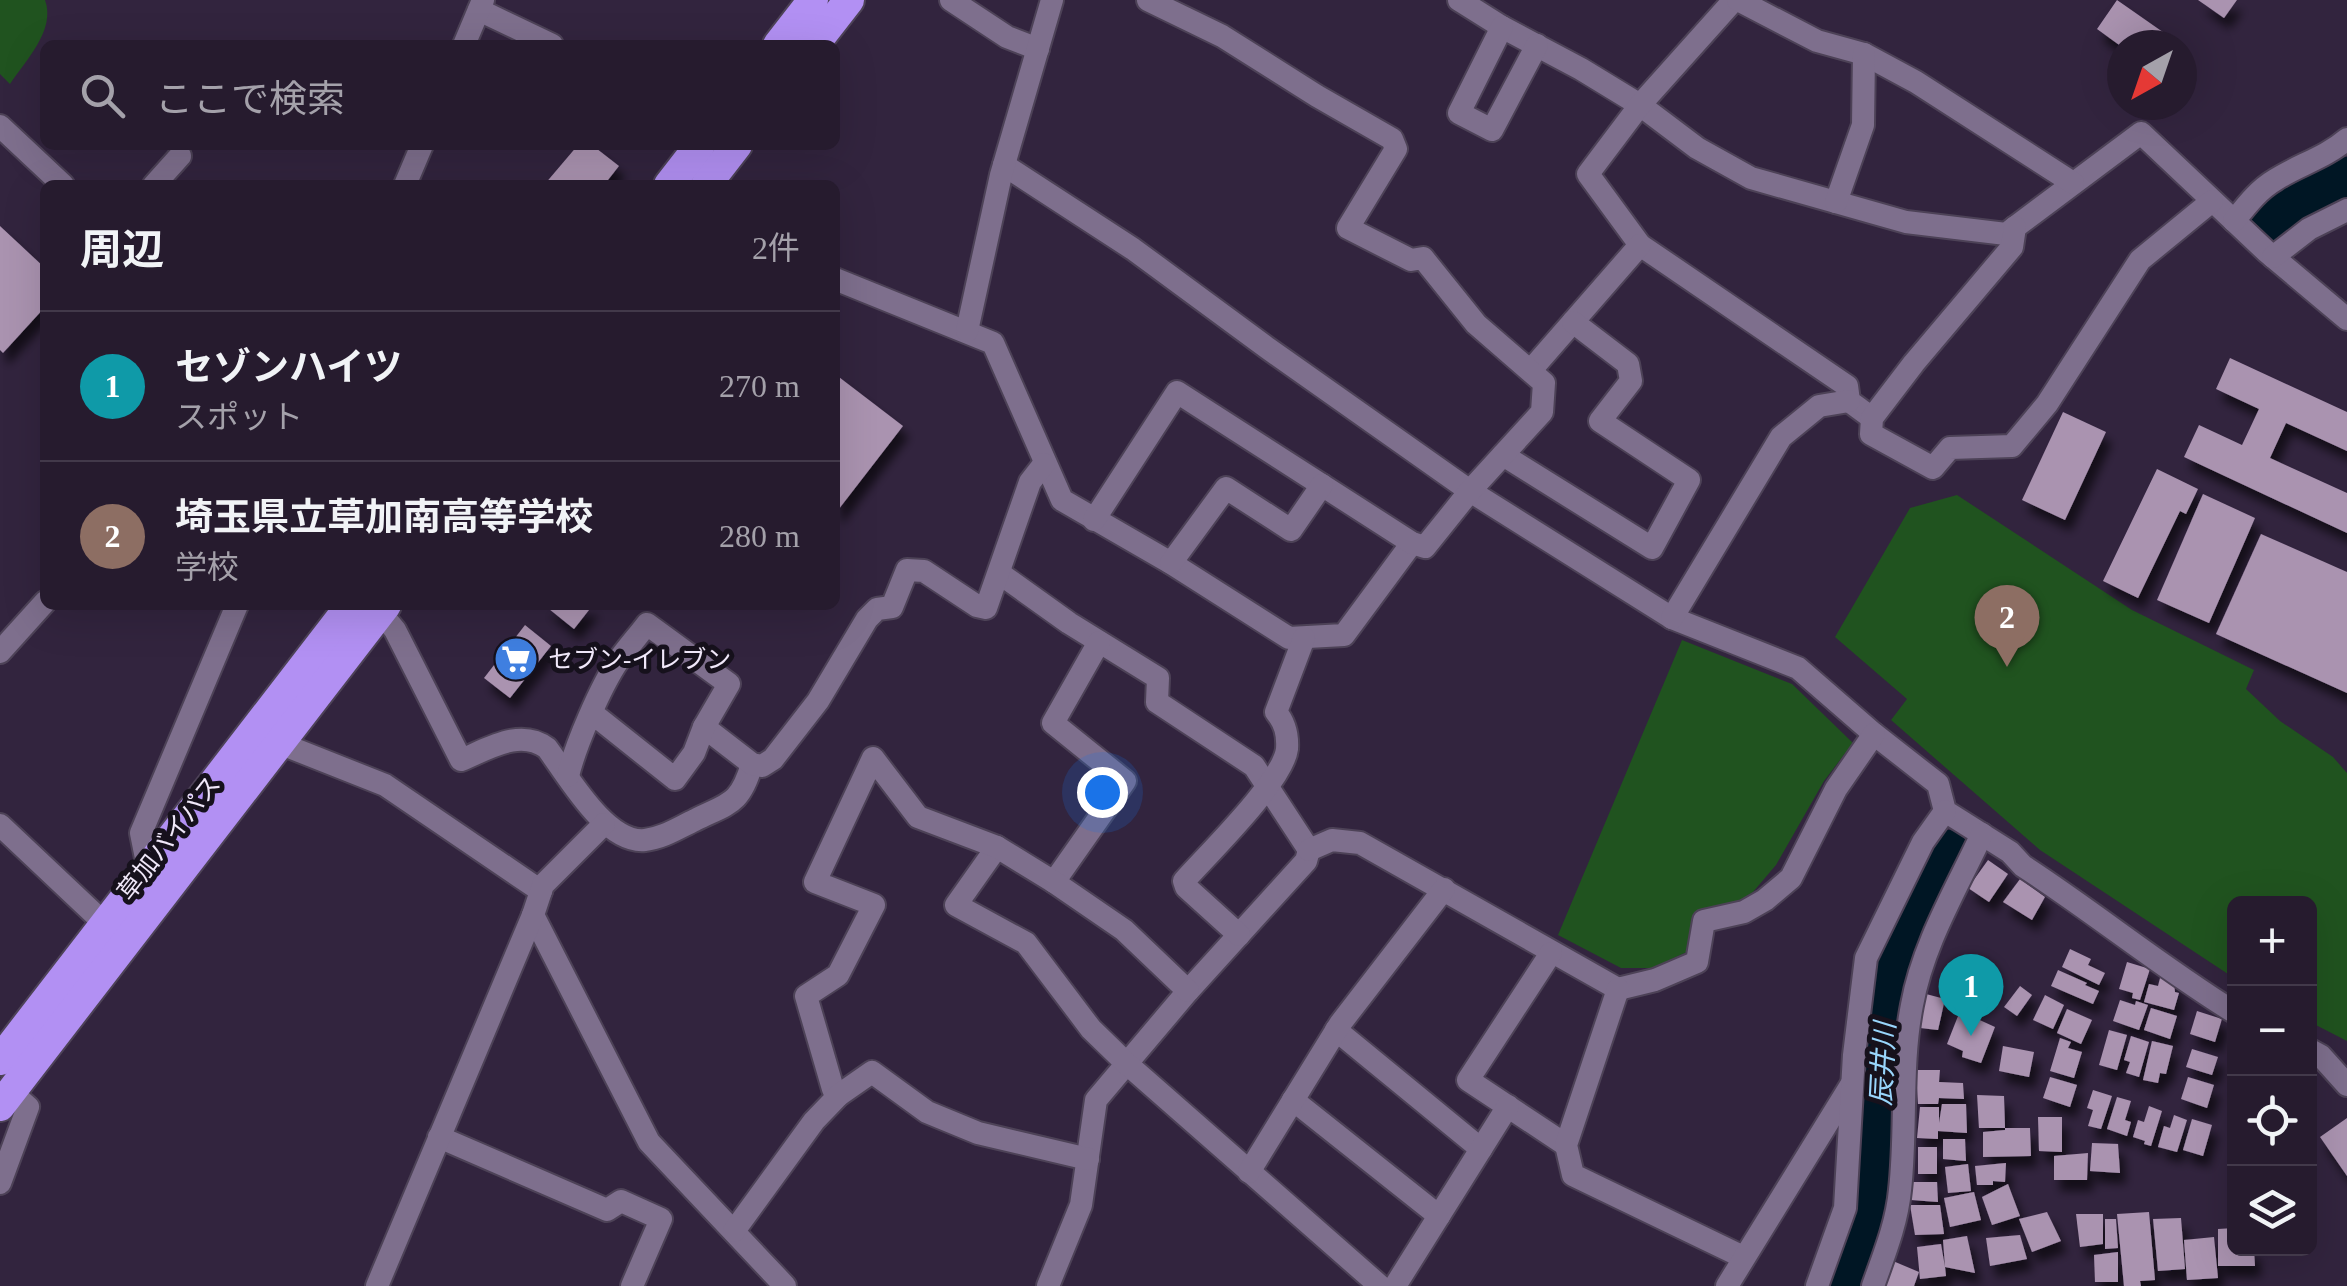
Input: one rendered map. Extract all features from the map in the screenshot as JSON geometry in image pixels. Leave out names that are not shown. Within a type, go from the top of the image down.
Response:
[{"type":"highway","points":[[782,40],[813,0]]},
{"type":"highway","points":[[818,40],[849,0]]},
{"type":"highway","points":[[698,174],[730,150]]},
{"type":"highway","name":"草加バイパス","points":[[0,1060],[148,868],[369,610]]},
{"type":"highway","name":"草加バイパス","points":[[6,1099],[279,743],[370,610]]},
{"type":"street","points":[[951,0],[1007,37],[1038,50]]},
{"type":"street","points":[[967,330],[1004,165],[1052,0]]},
{"type":"street","points":[[1094,520],[1177,392],[1412,543],[1425,547],[1542,412],[1544,382],[1476,324],[1423,258],[1410,260],[1348,228],[1396,149],[1392,139],[1222,36],[1148,0]]},
{"type":"street","points":[[1459,0],[1581,68],[1640,105],[1697,148],[1752,178],[1906,222],[2006,234],[2140,132],[2274,258],[2347,319]]},
{"type":"street","points":[[1849,402],[1847,386],[1640,245],[1588,174],[1640,105],[1736,0],[1817,41],[1864,54],[1916,82],[2073,184]]},
{"type":"street","points":[[466,40],[481,5],[543,40]]},
{"type":"street","points":[[1502,27],[1459,113],[1492,130],[1537,45]]},
{"type":"street","points":[[1836,202],[1863,125],[1864,54]]},
{"type":"street","points":[[0,126],[58,180]]},
{"type":"street","points":[[2234,221],[2272,181],[2347,140]]},
{"type":"street","points":[[407,180],[420,150]]},
{"type":"street","points":[[158,180],[180,156]]},
{"type":"street","points":[[1004,165],[1134,249],[1470,492],[1672,618],[1798,668],[1938,784],[1945,811],[2010,852],[2022,866],[2227,1008]]},
{"type":"street","points":[[2015,226],[2012,247],[1872,418],[1871,434],[1933,468],[1950,448],[2012,446],[2047,404],[2140,260],[2212,201]]},
{"type":"street","points":[[2274,258],[2309,229],[2347,210]]},
{"type":"street","points":[[1531,370],[1640,245]]},
{"type":"street","points":[[840,281],[993,343],[1062,500],[1289,638],[1344,634],[1412,543]]},
{"type":"street","points":[[1504,455],[1652,548],[1689,480],[1600,421],[1631,381],[1628,364],[1573,322]]},
{"type":"street","points":[[1672,618],[1780,436],[1819,406],[1849,402],[1872,418]]},
{"type":"street","points":[[704,727],[752,764],[762,766],[773,758],[818,701],[867,619],[877,609],[892,607],[907,570],[924,571],[986,608],[1030,482],[1044,464]]},
{"type":"street","points":[[1171,563],[1226,488],[1291,530],[1322,485]]},
{"type":"street","points":[[999,574],[1158,678],[1158,702],[1254,766],[1308,850],[1306,861],[1188,990],[1096,1100],[1082,1204],[1048,1286]]},
{"type":"street","points":[[0,652],[40,608]]},
{"type":"street","points":[[148,868],[141,833],[235,610]]},
{"type":"street","points":[[375,610],[394,630],[461,760],[501,743],[536,740],[547,748],[604,824],[622,836],[641,841],[666,835],[731,803],[746,782],[752,764]]},
{"type":"street","points":[[568,776],[592,713],[616,664],[648,624],[729,684],[694,753],[675,779],[592,713]]},
{"type":"street","points":[[1239,935],[1186,888],[1184,881],[1268,786],[1287,751],[1285,723],[1276,712],[1304,638]]},
{"type":"street","points":[[1054,882],[1124,781],[1052,723],[1099,642]]},
{"type":"street","points":[[1308,850],[1332,840],[1360,843],[1618,989],[1655,980],[1697,962],[1704,921],[1744,912],[1791,878],[1836,789],[1874,734]]},
{"type":"street","points":[[279,743],[385,785],[540,891]]},
{"type":"street","points":[[840,1095],[833,1089],[806,996],[838,974],[874,905],[815,882],[873,758],[918,818],[996,847],[1054,882],[1124,930],[1188,990]]},
{"type":"street","points":[[1818,1286],[1845,1208],[1854,1054],[1866,958],[1923,842],[1945,811]]},
{"type":"street","points":[[377,1286],[540,891],[604,824]]},
{"type":"street","points":[[0,825],[105,924]]},
{"type":"street","points":[[1873,1286],[1895,1221],[1900,1193],[1906,1046],[1917,979],[1930,942],[1982,834]]},
{"type":"street","points":[[996,847],[956,905],[1026,943],[1091,1029],[1126,1063],[1380,1286]]},
{"type":"street","points":[[1248,1172],[1336,1030],[1444,889]]},
{"type":"street","points":[[533,915],[649,1142],[785,1286]]},
{"type":"street","points":[[1551,953],[1468,1080],[1566,1145]]},
{"type":"street","points":[[1618,989],[1566,1145],[1573,1174],[1743,1257]]},
{"type":"street","points":[[1336,1030],[1481,1149]]},
{"type":"street","points":[[2317,1054],[2347,1085]]},
{"type":"street","points":[[734,1231],[814,1121],[840,1095],[872,1072],[927,1112],[978,1133],[1088,1159]]},
{"type":"street","points":[[1726,1286],[1853,1082]]},
{"type":"street","points":[[0,1182],[28,1107],[6,1099]]},
{"type":"street","points":[[1293,1100],[1439,1216]]},
{"type":"street","points":[[1395,1286],[1508,1106]]},
{"type":"street","points":[[439,1137],[607,1210],[621,1201],[661,1219],[632,1286]]},
{"type":"green space","points":[[0,0],[45,0],[47,11],[38,44],[10,84],[0,74]]},
{"type":"green space","points":[[1957,495],[2132,610],[2254,670],[2246,689],[2280,721],[2333,757],[2347,773],[2347,1041],[2317,1026],[2317,896],[2227,896],[2227,973],[2040,850],[1891,720],[1907,699],[1835,637],[1910,508]]},
{"type":"green space","points":[[1682,640],[1792,684],[1853,743],[1824,781],[1776,865],[1753,892],[1736,903],[1689,951],[1652,968],[1621,968],[1558,935]]},
{"type":"building","points":[[2117,0],[2160,30],[2107,30],[2107,36],[2097,29]]},
{"type":"building","points":[[2198,0],[2237,0],[2224,18]]},
{"type":"building","points":[[574,150],[598,150],[619,166],[608,180],[548,180]]},
{"type":"building","points":[[0,226],[40,263],[40,312],[3,353]]},
{"type":"building","points":[[2230,358],[2347,412],[2347,451],[2286,423],[2270,458],[2347,493],[2347,533],[2184,457],[2199,425],[2242,445],[2259,409],[2216,389]]},
{"type":"building","points":[[840,378],[903,426],[840,508]]},
{"type":"building","points":[[2063,412],[2106,432],[2065,520],[2022,500]]},
{"type":"building","points":[[2157,469],[2198,489],[2186,514],[2180,511],[2138,598],[2103,581]]},
{"type":"building","points":[[2203,494],[2255,518],[2209,623],[2157,600]]},
{"type":"building","points":[[2261,534],[2347,572],[2347,693],[2216,634]]},
{"type":"building","points":[[550,610],[589,610],[574,629]]},
{"type":"building","points":[[525,625],[551,646],[510,698],[484,678]]},
{"type":"building","points":[[1988,860],[2008,874],[1989,902],[1968,888]]},
{"type":"building","points":[[2020,879],[2045,897],[2032,920],[2003,902]]},
{"type":"building","points":[[2070,949],[2091,959],[2088,965],[2105,973],[2099,985],[2062,967]]},
{"type":"building","points":[[2127,962],[2150,969],[2140,1000],[2119,989]]},
{"type":"building","points":[[2058,970],[2099,991],[2093,1004],[2051,986]]},
{"type":"building","points":[[2160,978],[2174,982],[2175,992],[2179,993],[2174,1010],[2144,1002],[2149,984],[2158,986]]},
{"type":"building","points":[[2020,986],[2032,995],[2017,1016],[2004,1007]]},
{"type":"building","points":[[1926,994],[1945,999],[1938,1030],[1920,1028]]},
{"type":"building","points":[[2045,995],[2064,1005],[2053,1029],[2033,1020]]},
{"type":"building","points":[[2120,1000],[2148,1005],[2139,1030],[2113,1021]]},
{"type":"building","points":[[2151,1008],[2177,1016],[2170,1039],[2144,1030]]},
{"type":"building","points":[[2067,1009],[2092,1020],[2081,1044],[2057,1033]]},
{"type":"building","points":[[1960,1011],[1995,1027],[1981,1063],[1962,1057],[1963,1051],[1947,1044]]},
{"type":"building","points":[[2197,1011],[2222,1019],[2215,1042],[2190,1034]]},
{"type":"building","points":[[2109,1030],[2127,1035],[2117,1070],[2099,1065]]},
{"type":"building","points":[[2131,1036],[2149,1042],[2139,1077],[2126,1073],[2130,1062],[2124,1060]]},
{"type":"building","points":[[2060,1038],[2071,1042],[2068,1048],[2082,1052],[2074,1078],[2050,1071]]},
{"type":"building","points":[[2152,1041],[2173,1046],[2166,1074],[2160,1073],[2158,1083],[2143,1080]]},
{"type":"building","points":[[2003,1046],[2034,1052],[2029,1077],[1999,1071]]},
{"type":"building","points":[[2192,1049],[2218,1057],[2212,1075],[2186,1067]]},
{"type":"building","points":[[1913,1070],[1940,1070],[1939,1082],[1963,1083],[1964,1099],[1939,1098],[1938,1104],[1918,1104]]},
{"type":"building","points":[[2050,1077],[2077,1085],[2070,1107],[2043,1098]]},
{"type":"building","points":[[2188,1077],[2214,1085],[2207,1108],[2181,1099]]},
{"type":"building","points":[[2093,1090],[2112,1096],[2101,1129],[2088,1126],[2093,1110],[2087,1108]]},
{"type":"building","points":[[1977,1095],[2004,1096],[2005,1128],[1979,1128]]},
{"type":"building","points":[[2117,1097],[2131,1101],[2125,1120],[2131,1122],[2127,1136],[2107,1129]]},
{"type":"building","points":[[1942,1104],[1966,1104],[1967,1133],[1938,1131],[1938,1139],[1917,1138],[1920,1107],[1939,1107],[1939,1123]]},
{"type":"building","points":[[2149,1106],[2162,1111],[2151,1146],[2133,1137],[2138,1120],[2144,1122]]},
{"type":"building","points":[[2174,1115],[2187,1120],[2177,1152],[2158,1147],[2164,1126],[2170,1128]]},
{"type":"building","points":[[2038,1117],[2062,1117],[2062,1152],[2039,1151]]},
{"type":"building","points":[[2347,1118],[2347,1176],[2320,1137]]},
{"type":"building","points":[[2192,1119],[2212,1125],[2203,1156],[2183,1150]]},
{"type":"building","points":[[2030,1128],[2031,1156],[1983,1157],[1983,1132]]},
{"type":"building","points":[[1943,1139],[1965,1139],[1966,1161],[1943,1159]]},
{"type":"building","points":[[2092,1143],[2118,1144],[2120,1173],[2090,1171]]},
{"type":"building","points":[[1918,1147],[1937,1147],[1937,1174],[1918,1174]]},
{"type":"building","points":[[2088,1153],[2087,1180],[2054,1180],[2054,1156]]},
{"type":"building","points":[[2006,1163],[2005,1182],[1977,1185],[1975,1166]]},
{"type":"building","points":[[1968,1164],[1971,1191],[1948,1193],[1945,1167]]},
{"type":"building","points":[[1912,1182],[1937,1182],[1938,1202],[1911,1200]]},
{"type":"building","points":[[2008,1184],[2020,1216],[1992,1225],[1982,1197]]},
{"type":"building","points":[[1974,1192],[1981,1220],[1950,1227],[1944,1198]]},
{"type":"building","points":[[1910,1205],[1940,1205],[1944,1234],[1915,1235]]},
{"type":"building","points":[[2047,1212],[2061,1241],[2032,1252],[2019,1219]]},
{"type":"building","points":[[2149,1212],[2155,1280],[2140,1281],[2141,1286],[2124,1286],[2117,1214]]},
{"type":"building","points":[[2076,1214],[2103,1214],[2103,1244],[2080,1247]]},
{"type":"building","points":[[2181,1218],[2185,1269],[2158,1271],[2153,1219]]},
{"type":"building","points":[[2105,1219],[2116,1219],[2118,1248],[2105,1249]]},
{"type":"building","points":[[2227,1228],[2227,1256],[2254,1256],[2255,1266],[2218,1266],[2218,1229]]},
{"type":"building","points":[[2020,1235],[2027,1259],[1990,1266],[1986,1238]]},
{"type":"building","points":[[1967,1236],[1975,1273],[1945,1267],[1943,1240]]},
{"type":"building","points":[[2214,1237],[2218,1278],[2187,1280],[2184,1240]]},
{"type":"building","points":[[1941,1244],[1946,1276],[1920,1279],[1917,1247]]},
{"type":"building","points":[[2118,1252],[2118,1282],[2095,1282],[2094,1255]]},
{"type":"building","points":[[1893,1261],[1919,1272],[1914,1286],[1884,1286]]},
{"type":"waterway","name":"辰井川","points":[[2271,221],[2285,209],[2347,177]]},
{"type":"waterway","name":"辰井川","points":[[1850,1286],[1869,1228],[1877,1182],[1880,1046],[1885,1005],[1906,937],[1948,850]]},
{"type":"place","name":"セブン-イレブン","points":[[516,659]]},
{"type":"place","name":"埼玉県立草加南高等学校","points":[[2007,667]]},
{"type":"place","name":"セゾンハイツ","points":[[1971,1036]]}]
